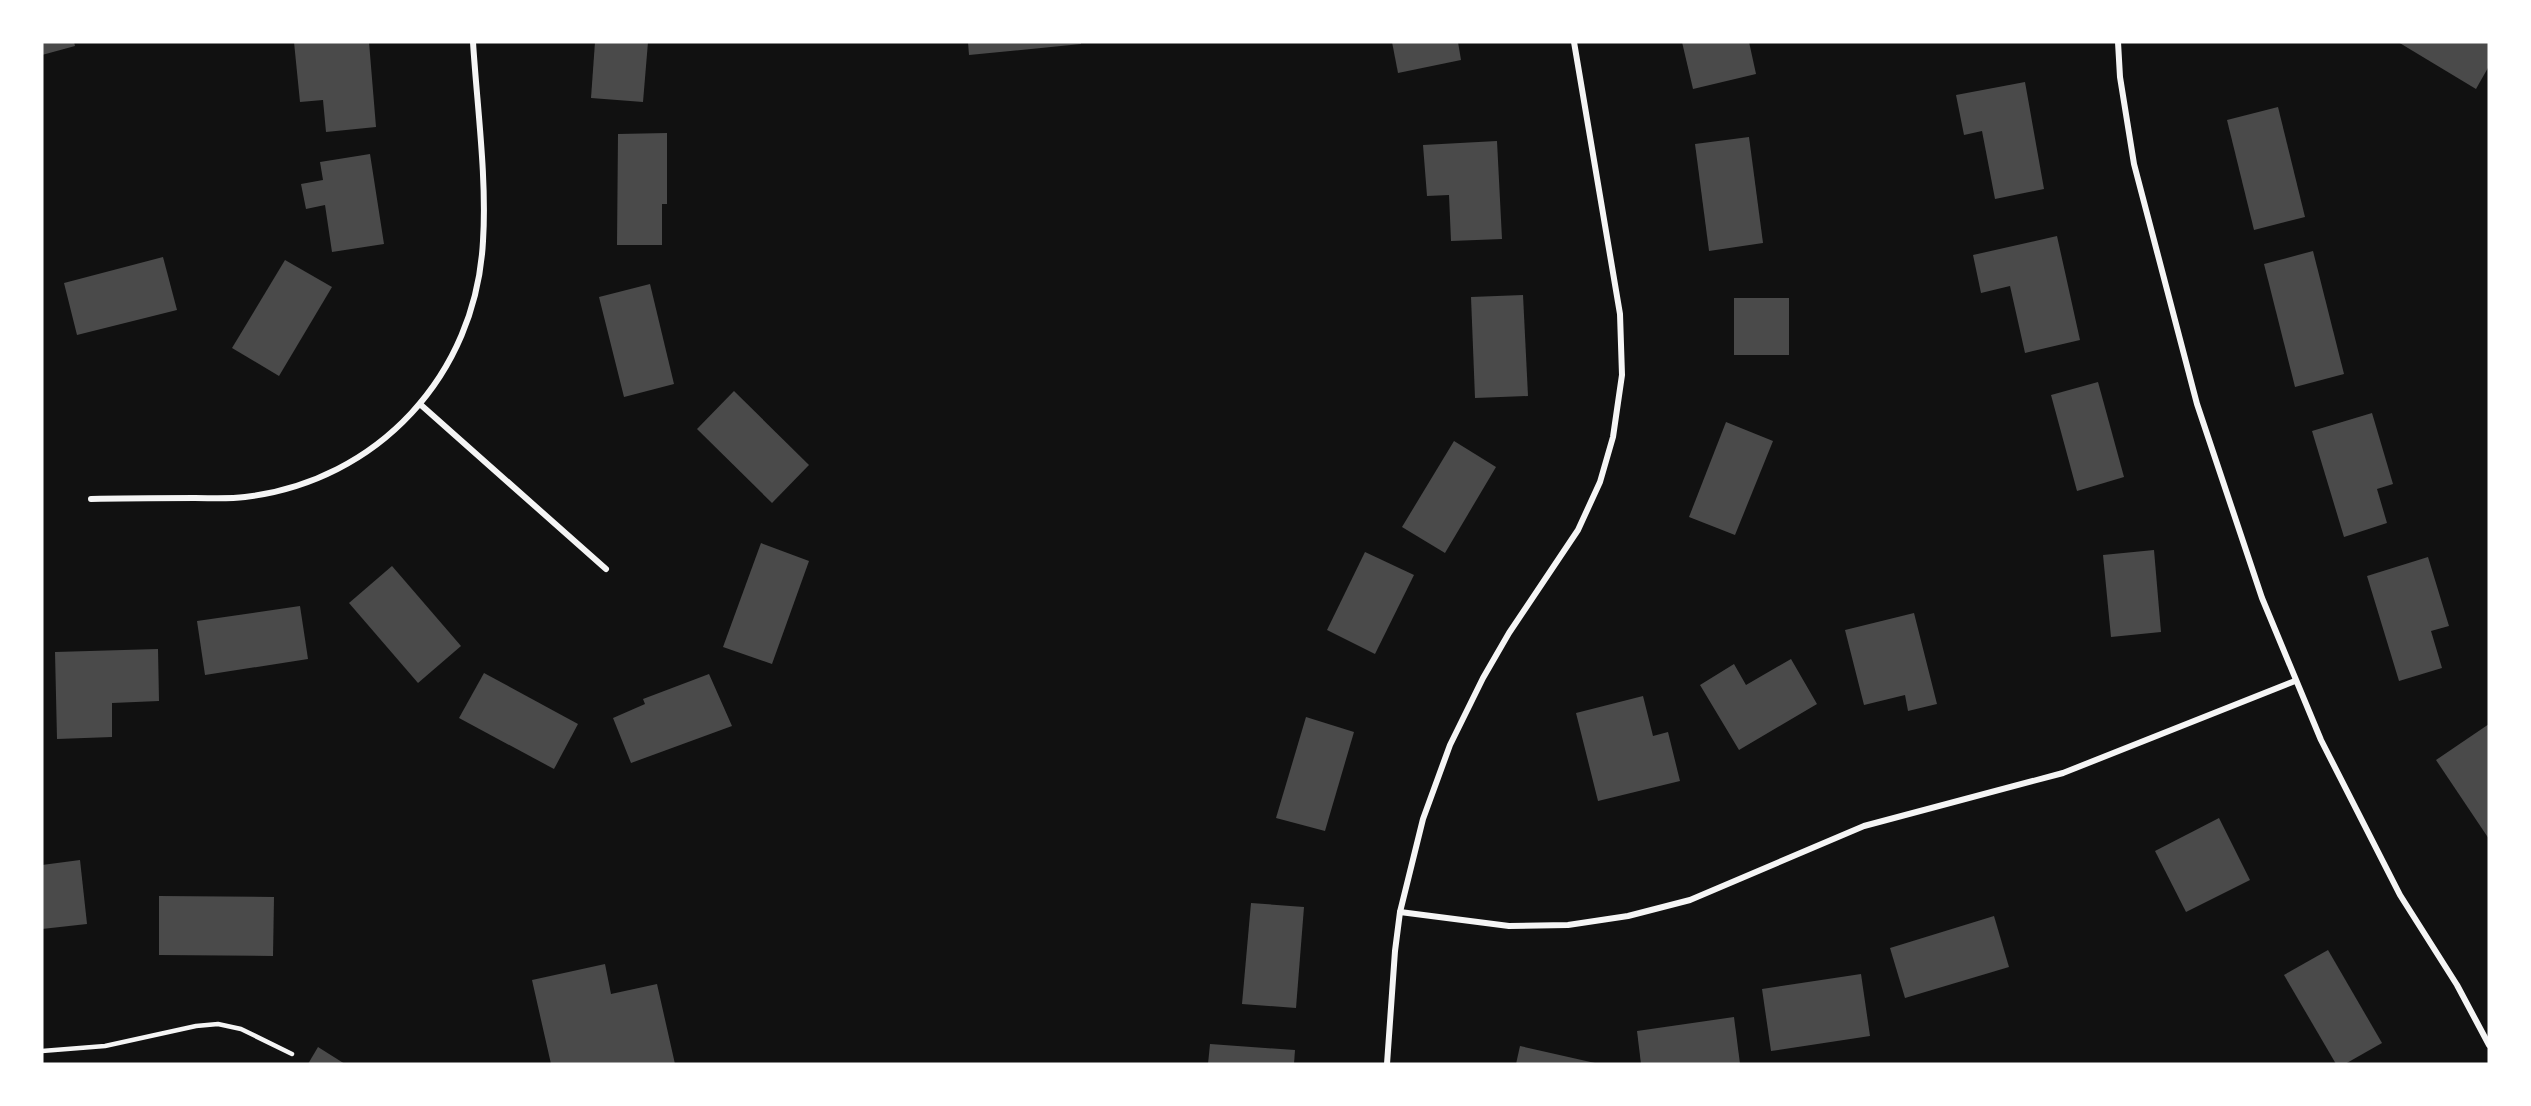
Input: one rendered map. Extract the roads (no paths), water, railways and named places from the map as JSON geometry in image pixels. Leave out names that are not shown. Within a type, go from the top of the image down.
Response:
[{"type":"street","points":[[91,499],[244,497],[297,486],[336,471],[381,443],[421,405],[442,376],[464,330],[475,298],[483,243],[473,42]]},
{"type":"street","points":[[1388,1064],[1395,951],[1400,912],[1423,819],[1450,745],[1483,678],[1509,633],[1578,530],[1600,483],[1613,437],[1622,375],[1620,314],[1574,42]]},
{"type":"street","points":[[2118,42],[2120,77],[2134,164],[2197,404],[2262,598],[2320,740],[2400,895],[2457,985],[2489,1046]]},
{"type":"street","points":[[421,405],[606,569]]},
{"type":"street","points":[[1400,912],[1509,926],[1568,925],[1628,916],[1690,900],[1864,826],[2063,773],[2295,681]]},
{"type":"lane","points":[[42,1051],[105,1046],[196,1026],[218,1024],[241,1029],[292,1054]]}]
